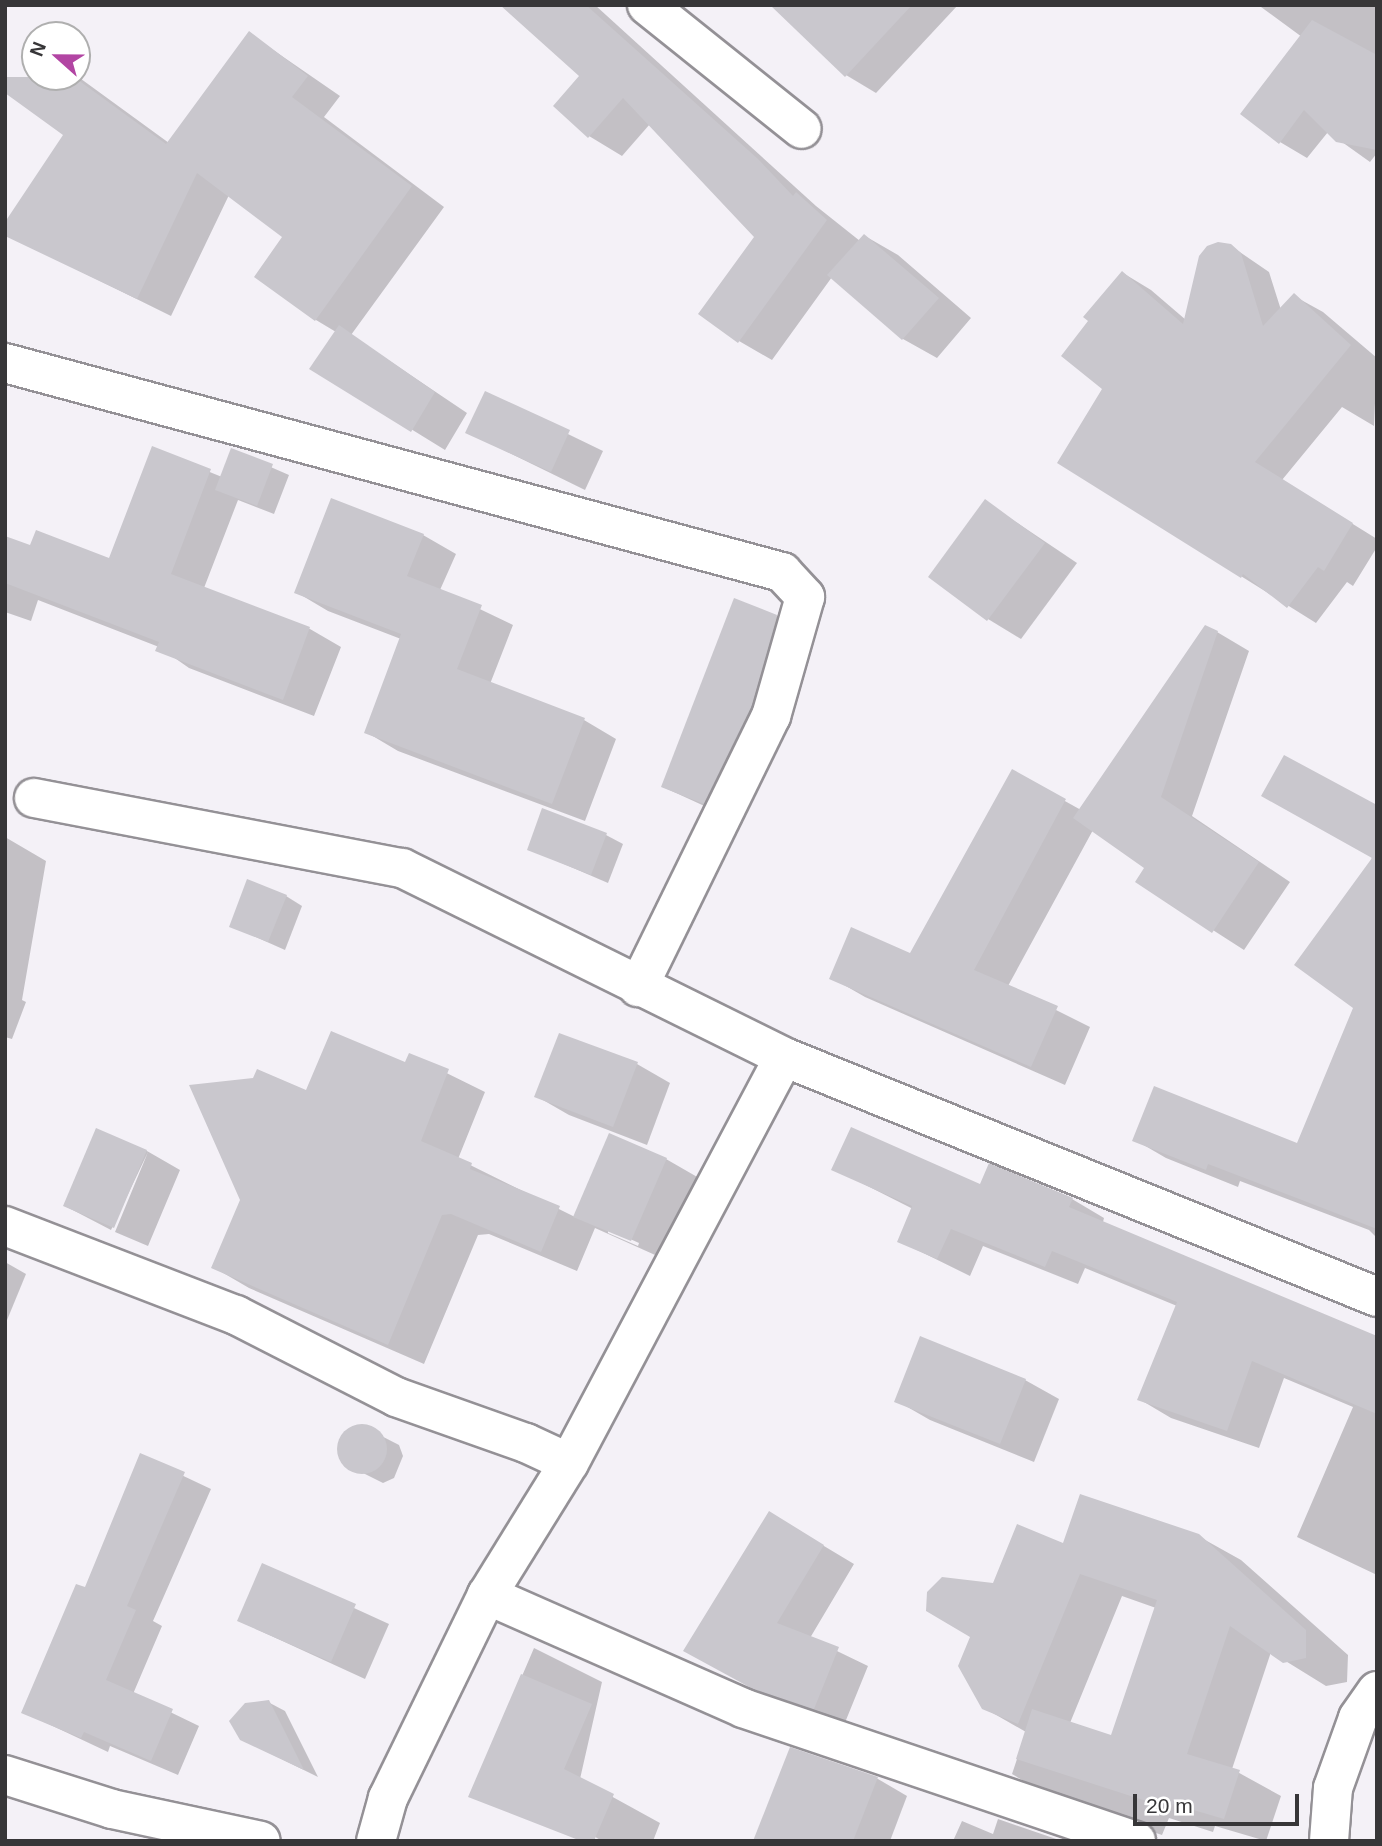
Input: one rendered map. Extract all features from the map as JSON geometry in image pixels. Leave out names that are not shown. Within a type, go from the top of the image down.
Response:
[{"type":"street","points":[[647,5],[802,129]]},
{"type":"street","points":[[5,363],[782,572],[805,597],[771,716],[638,987]]},
{"type":"street","points":[[34,799],[402,869],[784,1057],[1377,1297]]},
{"type":"street","points":[[376,1841],[388,1798],[487,1595],[569,1463],[784,1057]]},
{"type":"street","points":[[5,1226],[236,1315],[396,1396],[526,1443],[569,1463]]},
{"type":"street","points":[[487,1595],[743,1708],[1136,1841]]},
{"type":"street","points":[[1329,1841],[1333,1788],[1358,1718],[1377,1691]]},
{"type":"street","points":[[5,1774],[112,1809],[261,1841]]},
{"type":"building","points":[[500,5],[586,5],[758,159],[793,196],[796,192],[827,220],[738,343],[698,314],[754,237],[623,98],[588,138],[553,106],[579,76]]},
{"type":"building","points":[[770,5],[912,5],[845,77]]},
{"type":"building","points":[[1312,20],[1377,55],[1377,150],[1336,142],[1304,110],[1279,144],[1240,114]]},
{"type":"building","points":[[249,31],[308,76],[292,97],[412,186],[315,321],[254,277],[282,237],[197,173],[137,299],[5,236],[5,222],[63,135],[5,93],[5,77],[21,77],[21,91],[91,89],[166,144]]},
{"type":"building","points":[[864,234],[939,298],[902,340],[827,275]]},
{"type":"building","points":[[1218,242],[1231,244],[1241,253],[1263,326],[1294,293],[1351,345],[1255,462],[1353,523],[1324,571],[1318,567],[1287,608],[1243,574],[1241,578],[1057,463],[1102,389],[1061,356],[1088,321],[1083,317],[1122,271],[1183,324],[1199,256],[1207,246]]},
{"type":"building","points":[[339,325],[435,392],[411,432],[309,369]]},
{"type":"building","points":[[485,391],[570,430],[551,472],[465,433]]},
{"type":"building","points":[[152,446],[211,469],[171,574],[310,627],[283,700],[155,651],[159,642],[5,583],[5,536],[30,545],[36,530],[109,558]]},
{"type":"building","points":[[231,448],[273,464],[257,506],[215,490]]},
{"type":"building","points":[[331,498],[424,534],[407,576],[482,605],[457,669],[585,718],[552,804],[364,733],[401,634],[294,593]]},
{"type":"building","points":[[985,499],[1045,543],[987,621],[928,577]]},
{"type":"building","points":[[734,598],[777,615],[751,708],[704,804],[661,787]]},
{"type":"building","points":[[1205,625],[1218,631],[1161,797],[1259,862],[1212,933],[1135,882],[1144,868],[1073,818]]},
{"type":"building","points":[[1284,755],[1377,805],[1377,1229],[1208,1164],[1206,1170],[1132,1141],[1154,1086],[1297,1143],[1353,1008],[1294,965],[1372,858],[1261,796]]},
{"type":"building","points":[[1012,769],[1066,799],[974,970],[1058,1006],[1031,1067],[829,979],[851,927],[910,953]]},
{"type":"building","points":[[542,808],[607,833],[591,875],[527,850]]},
{"type":"building","points":[[247,879],[287,895],[268,942],[229,927]]},
{"type":"building","points":[[331,1031],[405,1062],[409,1053],[449,1069],[421,1141],[472,1163],[470,1169],[560,1206],[541,1252],[451,1214],[442,1215],[388,1345],[211,1268],[240,1200],[189,1085],[253,1078],[257,1069],[306,1090]]},
{"type":"building","points":[[559,1033],[638,1062],[613,1127],[534,1097]]},
{"type":"building","points":[[851,1127],[980,1184],[989,1163],[1073,1198],[1069,1207],[1377,1336],[1377,1414],[1252,1361],[1227,1431],[1137,1400],[1177,1302],[1052,1251],[1045,1267],[951,1229],[937,1259],[897,1242],[912,1206],[831,1170]]},
{"type":"building","points":[[96,1128],[147,1150],[114,1228],[63,1206]]},
{"type":"building","points":[[609,1133],[667,1158],[631,1241],[573,1217]]},
{"type":"building","points":[[920,1336],[1026,1379],[1000,1444],[894,1402]]},
{"type":"building","points":[[362,1424],[380,1431],[387,1449],[380,1467],[362,1474],[344,1467],[337,1449],[344,1431]]},
{"type":"building","points":[[140,1453],[185,1472],[127,1606],[136,1610],[106,1680],[173,1709],[151,1761],[84,1732],[81,1738],[21,1713],[76,1584],[85,1587]]},
{"type":"building","points":[[1080,1494],[1199,1534],[1306,1630],[1306,1658],[1283,1663],[1230,1626],[1187,1754],[1240,1770],[1224,1819],[1173,1804],[1171,1809],[1016,1759],[1032,1709],[1111,1735],[1157,1600],[1080,1574],[1018,1724],[982,1709],[958,1666],[970,1637],[926,1611],[927,1592],[942,1577],[993,1583],[1017,1524],[1063,1543]]},
{"type":"building","points":[[769,1511],[824,1545],[777,1623],[839,1647],[814,1709],[751,1688],[683,1651]]},
{"type":"building","points":[[262,1563],[356,1604],[331,1662],[237,1621]]},
{"type":"building","points":[[521,1674],[592,1704],[564,1769],[614,1794],[594,1841],[581,1841],[468,1797]]},
{"type":"building","points":[[269,1700],[304,1770],[240,1740],[229,1721],[245,1703]]},
{"type":"building","points":[[790,1747],[878,1777],[853,1841],[753,1841]]}]
